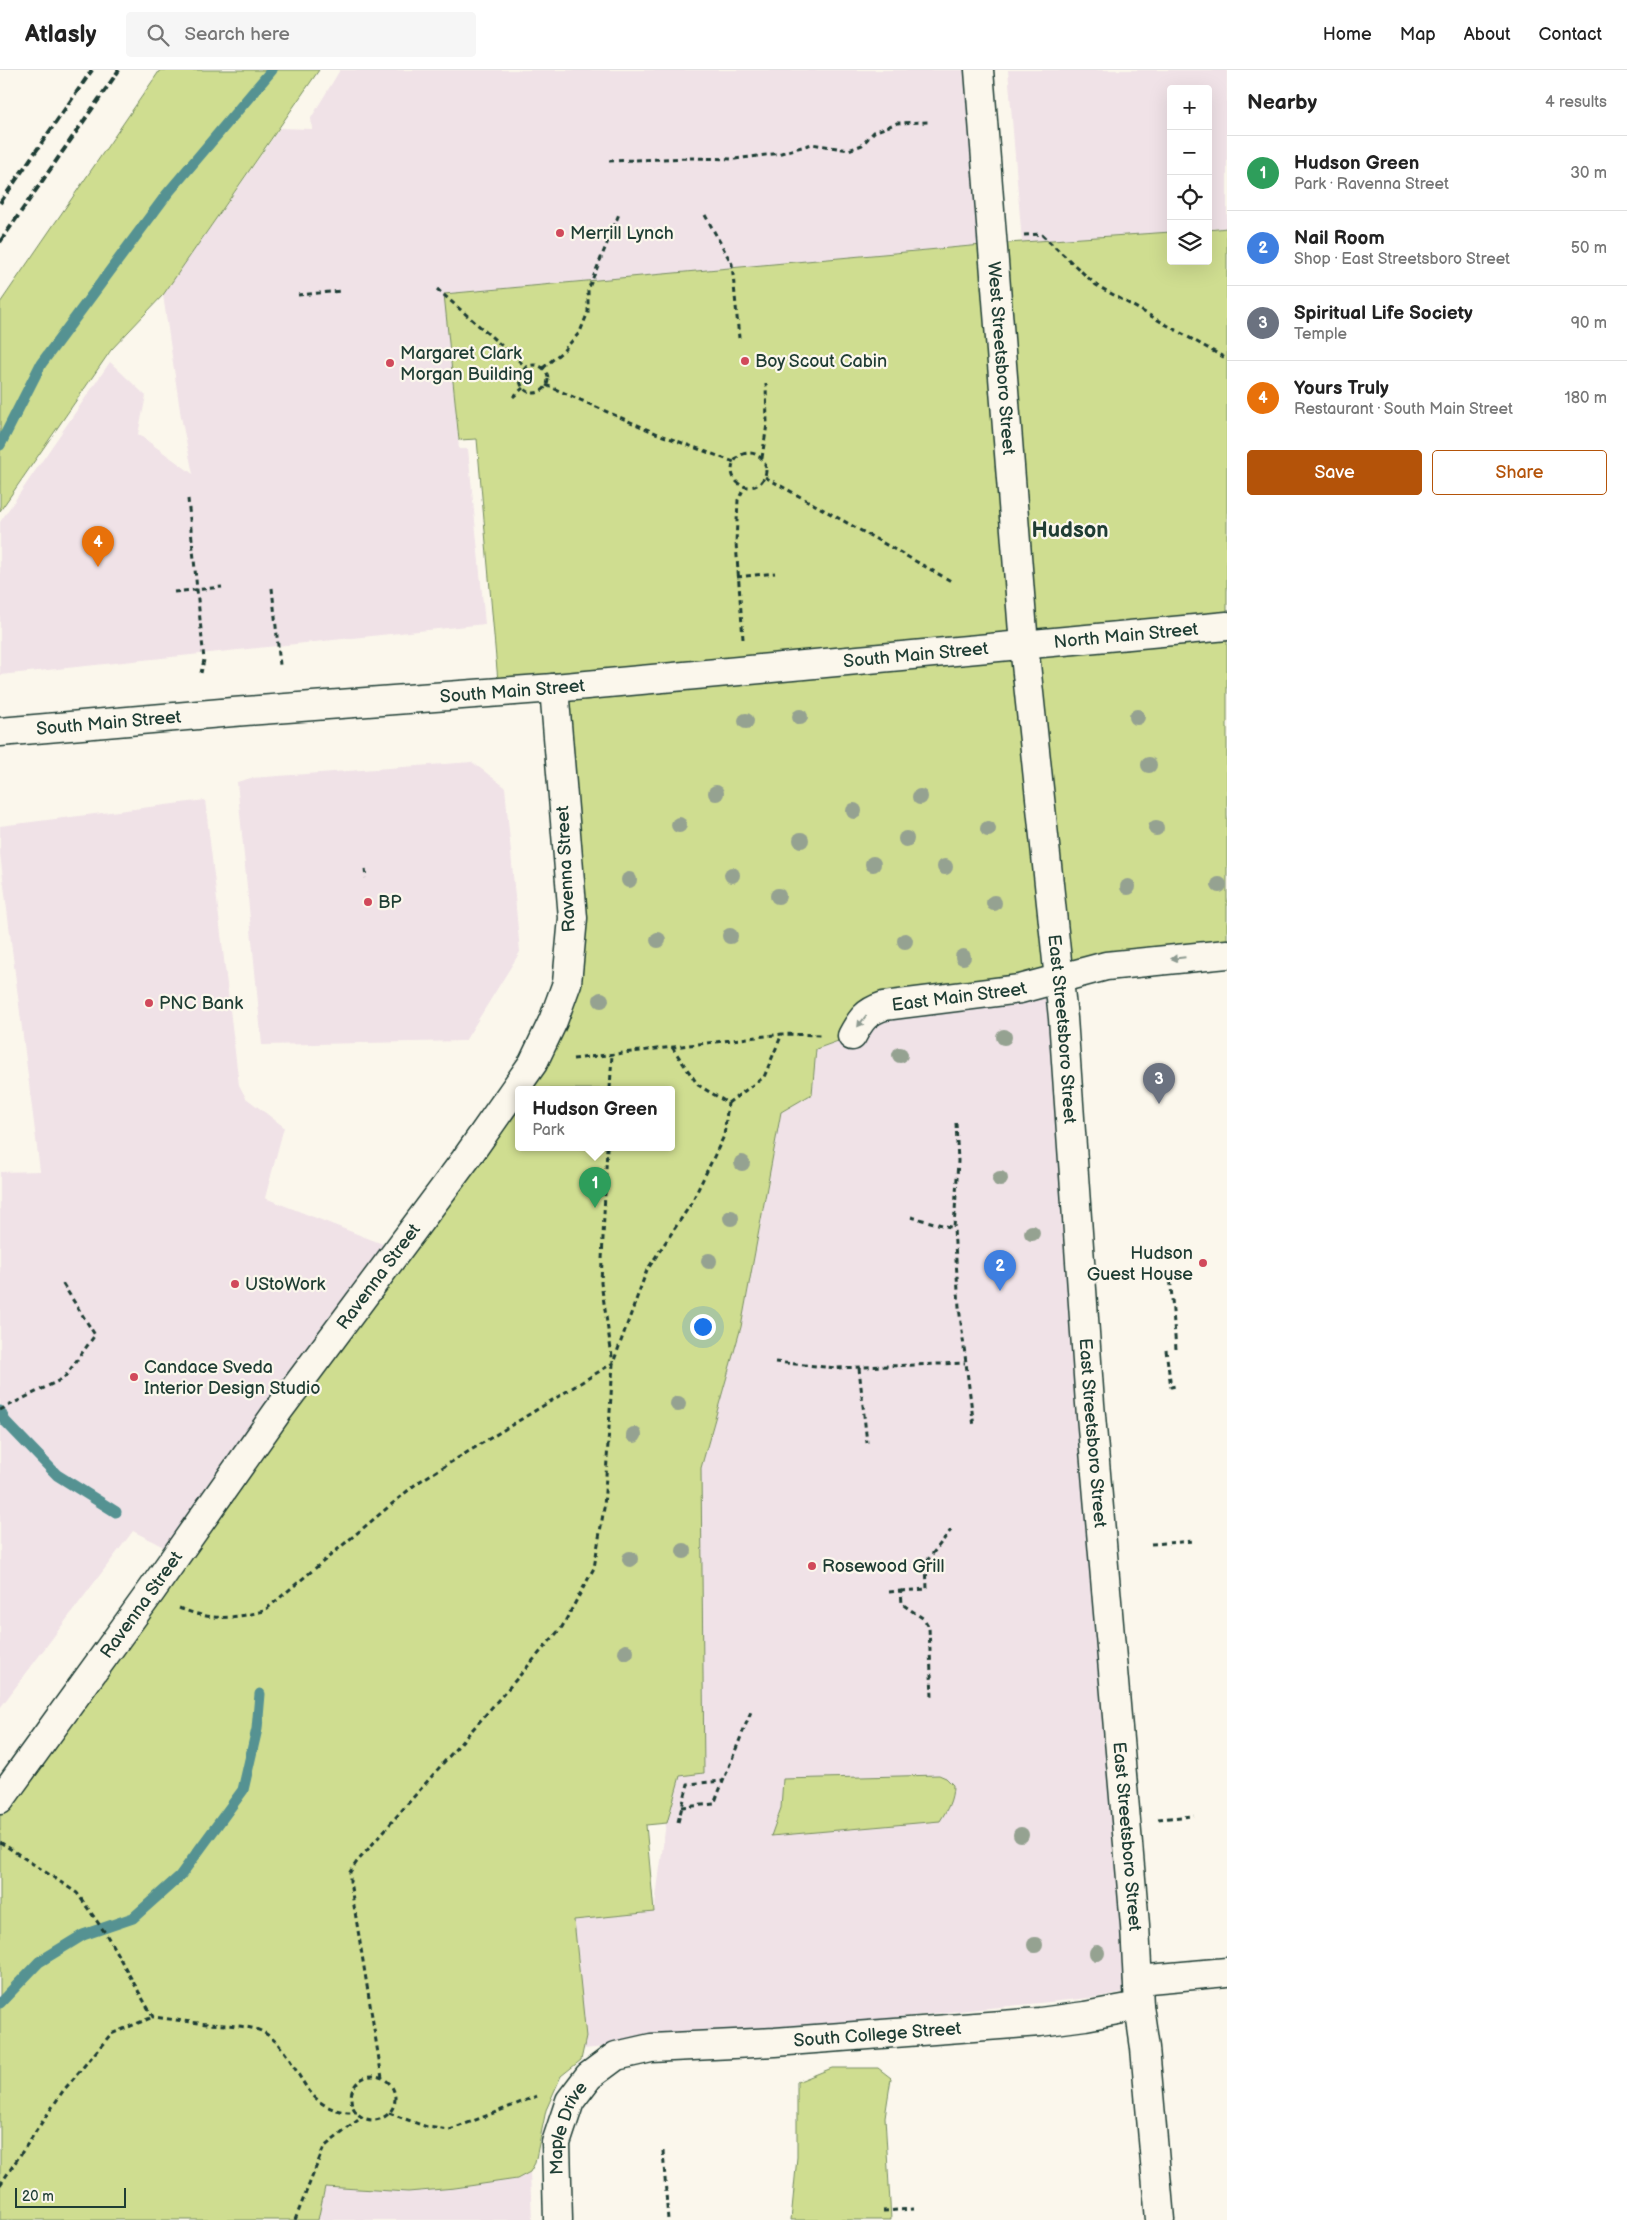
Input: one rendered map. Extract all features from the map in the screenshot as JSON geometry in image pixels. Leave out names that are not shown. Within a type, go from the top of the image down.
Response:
[{"type":"main road","name":"West Streetsboro Street","points":[[979,70],[1024,645]]},
{"type":"main road","name":"North Main Street","points":[[1024,645],[1227,626]]},
{"type":"main road","name":"South Main Street","points":[[0,732],[554,688],[1024,645]]},
{"type":"main road","name":"East Streetsboro Street","points":[[1024,645],[1060,978],[1090,1404],[1135,1925],[1139,1993],[1146,2048],[1160,2220]]},
{"type":"main road","name":"Ravenna Street","points":[[517,1086],[533,1063],[553,1021],[567,983],[572,918],[554,688]]},
{"type":"main road","name":"East Main Street","points":[[852,1036],[858,1024],[869,1011],[884,1006],[1020,990],[1106,966],[1227,954]]},
{"type":"main road","name":"Ravenna Street","points":[[0,1800],[152,1590],[278,1411],[465,1160],[515,1089]]},
{"type":"main road","name":"South College Street","points":[[616,2056],[651,2048],[775,2042],[1040,2022],[1085,2016],[1139,1993],[1227,1972]]},
{"type":"main road","name":"Maple Drive","points":[[558,2220],[556,2143],[570,2101],[588,2076],[616,2056]]},
{"type":"path","points":[[609,161],[682,158],[735,159],[781,153],[812,144],[849,150],[862,145],[874,132],[897,123],[930,122]]},
{"type":"path","points":[[543,368],[564,350],[580,332],[588,312],[588,290],[618,214]]},
{"type":"path","points":[[704,216],[732,264],[739,338]]},
{"type":"path","points":[[992,236],[1041,234],[1096,285],[1227,359]]},
{"type":"path","points":[[437,289],[526,367]]},
{"type":"path","points":[[298,295],[341,291]]},
{"type":"path","points":[[534,365],[543,368],[547,376],[546,385],[540,391],[531,393],[523,388],[519,379],[526,367],[534,365]]},
{"type":"path","points":[[762,458],[767,424],[766,384]]},
{"type":"path","points":[[546,385],[658,434],[734,462]]},
{"type":"path","points":[[513,397],[523,388]]},
{"type":"path","points":[[747,452],[752,452],[762,458],[767,467],[765,477],[754,486],[745,486],[735,480],[733,474],[734,462],[737,458],[747,452]]},
{"type":"path","points":[[765,477],[951,581]]},
{"type":"path","points":[[745,486],[738,500],[736,520],[737,577],[746,671]]},
{"type":"path","points":[[188,499],[204,660],[201,673]]},
{"type":"path","points":[[737,577],[775,573]]},
{"type":"path","points":[[174,592],[222,587]]},
{"type":"path","points":[[272,588],[280,665]]},
{"type":"path","points":[[366,869],[366,878]]},
{"type":"path","points":[[533,1063],[782,1034],[852,1036]]},
{"type":"path","points":[[152,1590],[171,1605],[202,1617],[236,1618],[264,1611],[417,1483],[613,1363],[647,1270],[691,1204],[724,1136],[728,1103],[764,1077],[782,1034]]},
{"type":"path","points":[[672,1047],[698,1085],[728,1103]]},
{"type":"path","points":[[610,1086],[612,1054]]},
{"type":"path","points":[[956,1123],[958,1161],[954,1228],[959,1307],[974,1427]]},
{"type":"path","points":[[382,2078],[350,1872],[562,1627],[594,1568],[604,1508],[613,1363],[601,1283],[608,1151]]},
{"type":"path","points":[[911,1217],[954,1228]]},
{"type":"path","points":[[1176,1349],[1170,1274],[1180,1273]]},
{"type":"path","points":[[0,1410],[64,1378],[95,1335],[61,1281]]},
{"type":"path","points":[[1166,1350],[1170,1387],[1176,1386]]},
{"type":"path","points":[[775,1362],[836,1368],[965,1363]]},
{"type":"path","points":[[859,1368],[867,1443]]},
{"type":"path","points":[[889,1592],[927,1589],[926,1562],[951,1530]]},
{"type":"path","points":[[1152,1544],[1195,1541]]},
{"type":"path","points":[[901,1591],[902,1604],[924,1619],[929,1627],[932,1697]]},
{"type":"path","points":[[682,1807],[714,1804],[752,1709]]},
{"type":"path","points":[[678,1822],[688,1784],[723,1781]]},
{"type":"path","points":[[0,1842],[77,1893],[106,1934],[153,2017]]},
{"type":"path","points":[[0,2185],[62,2091],[111,2034],[153,2017],[262,2031],[279,2044],[303,2084],[320,2102],[332,2110],[357,2112]]},
{"type":"path","points":[[368,2076],[382,2078],[388,2082],[395,2094],[393,2108],[389,2113],[376,2120],[362,2116],[357,2112],[352,2106],[351,2098],[356,2084],[368,2076]]},
{"type":"path","points":[[389,2113],[427,2127],[450,2130],[588,2076]]},
{"type":"path","points":[[295,2220],[324,2147],[362,2116]]},
{"type":"path","points":[[663,2151],[668,2220]]},
{"type":"path","points":[[883,2211],[914,2209]]},
{"type":"shaded area","points":[[340,70],[979,70],[993,244],[445,294],[459,449],[468,449],[485,624],[0,675],[0,522],[110,362],[146,396],[138,434],[193,474],[181,417],[163,295],[280,128],[312,129],[311,118]]},
{"type":"shaded area","points":[[1008,70],[1227,70],[1227,228],[1212,229],[1212,85],[1167,85],[1167,232],[1022,242]]},
{"type":"shaded area","points":[[472,762],[505,787],[520,952],[465,1041],[262,1045],[237,782],[251,778]]},
{"type":"shaded area","points":[[205,800],[239,1085],[246,1098],[284,1127],[265,1198],[398,1250],[177,1554],[133,1531],[0,1708],[0,1172],[40,1171],[0,854],[0,826]]},
{"type":"shaded area","points":[[1057,996],[1129,1991],[1099,1997],[584,2049],[579,2035],[574,1919],[654,1912],[666,1823],[680,1776],[704,1772],[701,1468],[741,1327],[781,1112],[812,1094],[816,1049],[843,1040],[901,1008]]},
{"type":"shaded area","points":[[530,2172],[532,2220],[318,2220],[324,2187],[408,2192],[455,2188],[517,2179]]},
{"type":"green space","points":[[160,70],[319,70],[163,295],[111,350],[0,511],[0,303]]},
{"type":"green space","points":[[1227,228],[1227,954],[884,1006],[852,1036],[816,1049],[812,1094],[781,1112],[741,1327],[701,1468],[704,1773],[680,1776],[667,1823],[646,1825],[654,1912],[574,1920],[586,2037],[581,2060],[561,2076],[546,2110],[535,2163],[530,2172],[517,2179],[455,2188],[408,2192],[325,2187],[318,2220],[0,2220],[0,1801],[515,1088],[515,1151],[675,1151],[675,1086],[516,1086],[533,1063],[567,983],[554,689],[499,693],[477,439],[459,440],[444,294],[993,244],[1167,232],[1167,265],[1212,265],[1212,230]]},
{"type":"green space","points":[[939,1775],[946,1778],[953,1785],[951,1800],[940,1821],[771,1836],[781,1808],[783,1779]]},
{"type":"green space","points":[[832,2068],[878,2068],[891,2078],[885,2117],[891,2220],[791,2220],[797,2157],[797,2082]]},
{"type":"waterway","points":[[0,445],[41,364],[167,194],[272,70]]},
{"type":"waterway","points":[[0,1411],[5,1421],[57,1475],[116,1512]]},
{"type":"waterway","points":[[0,2003],[39,1962],[83,1935],[133,1918],[180,1876],[243,1790],[257,1729],[260,1694]]},
{"type":"railway","points":[[0,203],[92,70]]},
{"type":"railway","points":[[0,242],[119,70]]},
{"type":"place","name":"Merrill Lynch","points":[[560,233]]},
{"type":"place","name":"Boy Scout Cabin","points":[[745,361]]},
{"type":"place","name":"Margaret Clark Morgan Building","points":[[390,363]]},
{"type":"place","name":"Yours Truly","points":[[98,567]]},
{"type":"place","name":"BP","points":[[368,902]]},
{"type":"place","name":"PNC Bank","points":[[149,1003]]},
{"type":"place","name":"Spiritual Life Society","points":[[1159,1104]]},
{"type":"place","name":"Hudson Green","points":[[595,1208]]},
{"type":"place","name":"Hudson Guest House","points":[[1203,1263]]},
{"type":"place","name":"UStoWork","points":[[235,1284]]},
{"type":"place","name":"Nail Room","points":[[1000,1291]]},
{"type":"place","name":"Candace Sveda Interior Design Studio","points":[[134,1377]]},
{"type":"place","name":"Rosewood Grill","points":[[812,1566]]},
{"type":"district","name":"Hudson","points":[[1070,530]]}]
